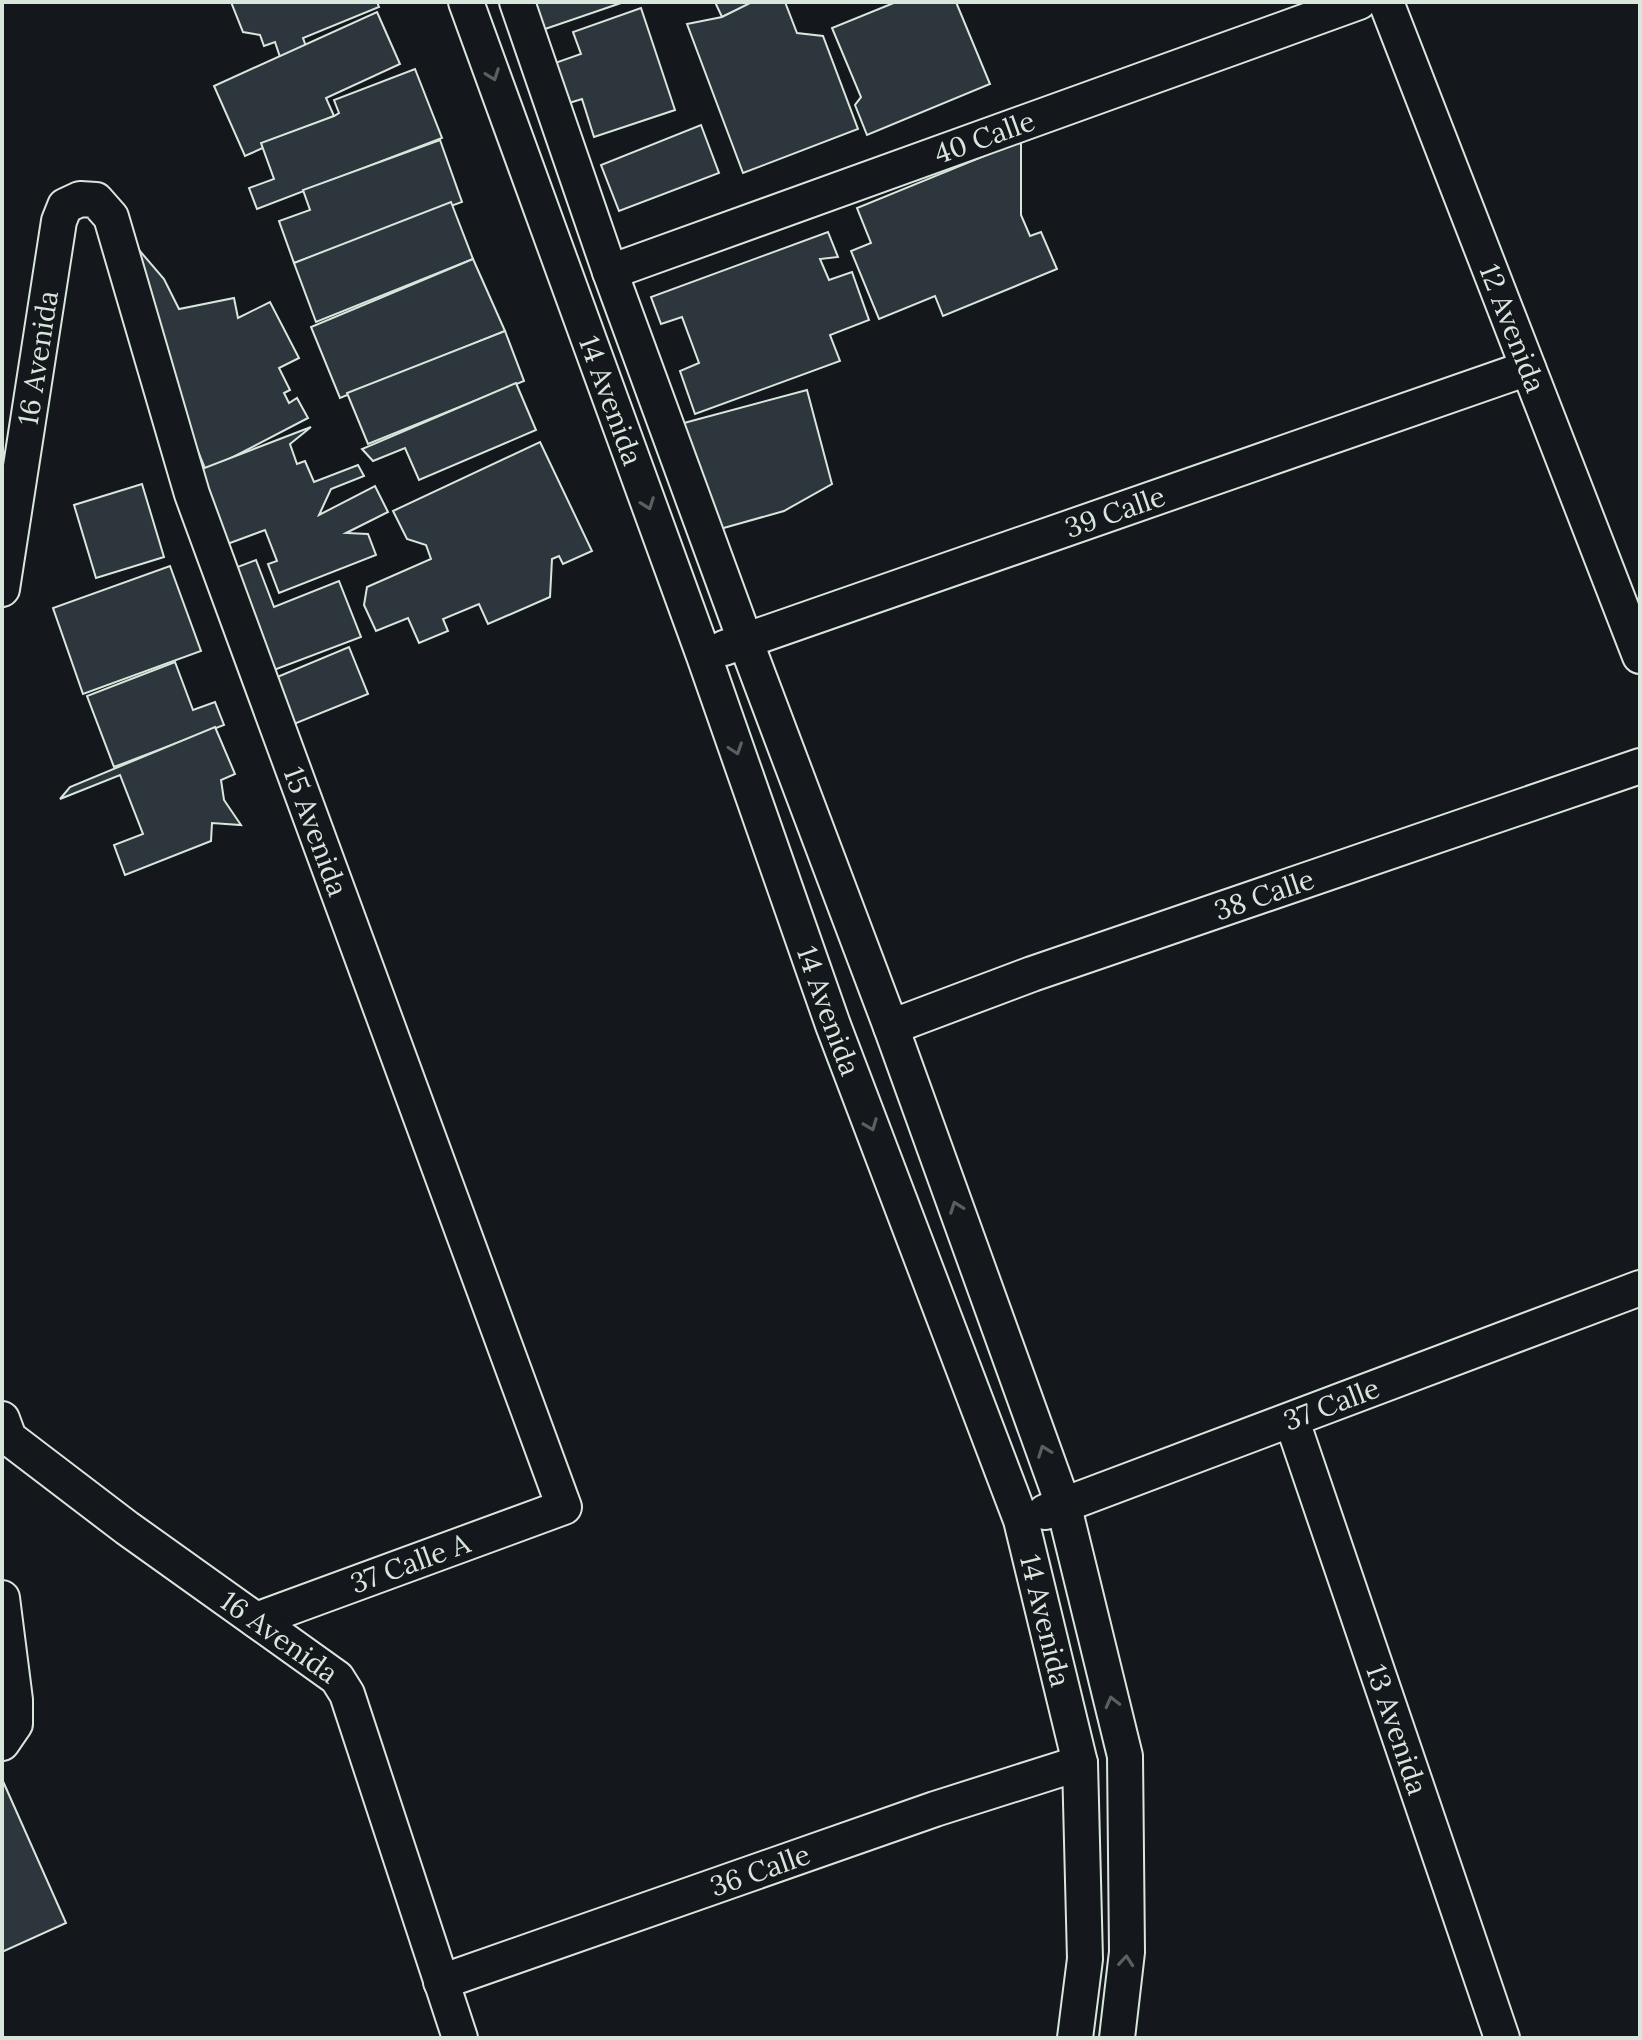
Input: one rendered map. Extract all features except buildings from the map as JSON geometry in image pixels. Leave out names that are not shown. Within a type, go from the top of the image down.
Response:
[{"type":"street","name":"14 Avenida","points":[[466,2],[704,656],[833,1025],[1021,1520],[1080,1763],[1085,1959],[1075,2038]]},
{"type":"street","name":"14 Avenida","points":[[517,2],[610,272],[891,1027],[1064,1507],[1125,1756],[1127,1952],[1117,2038]]},
{"type":"street","name":"40 Calle","points":[[610,272],[1359,2]]},
{"type":"street","name":"12 Avenida","points":[[1386,2],[1640,656]]},
{"type":"street","name":"15 Avenida","points":[[59,221],[65,206],[80,199],[96,200],[111,217],[192,494],[564,1507]]},
{"type":"street","name":"16 Avenida","points":[[2,589],[59,221]]},
{"type":"street","name":"39 Calle","points":[[704,656],[1528,368]]},
{"type":"street","name":"38 Calle","points":[[891,1027],[1032,974],[1640,766]]},
{"type":"street","name":"37 Calle","points":[[1021,1520],[1064,1507],[1640,1288]]},
{"type":"street","name":"13 Avenida","points":[[1292,1421],[1502,2038]]},
{"type":"street","name":"16 Avenida","points":[[4,1438],[337,1678],[347,1694],[460,2038]]},
{"type":"street","name":"37 Calle A","points":[[256,1620],[564,1507]]},
{"type":"street","points":[[2,1598],[15,1700],[15,1724],[2,1743]]},
{"type":"street","name":"36 Calle","points":[[441,1982],[935,1809],[1080,1763]]}]
